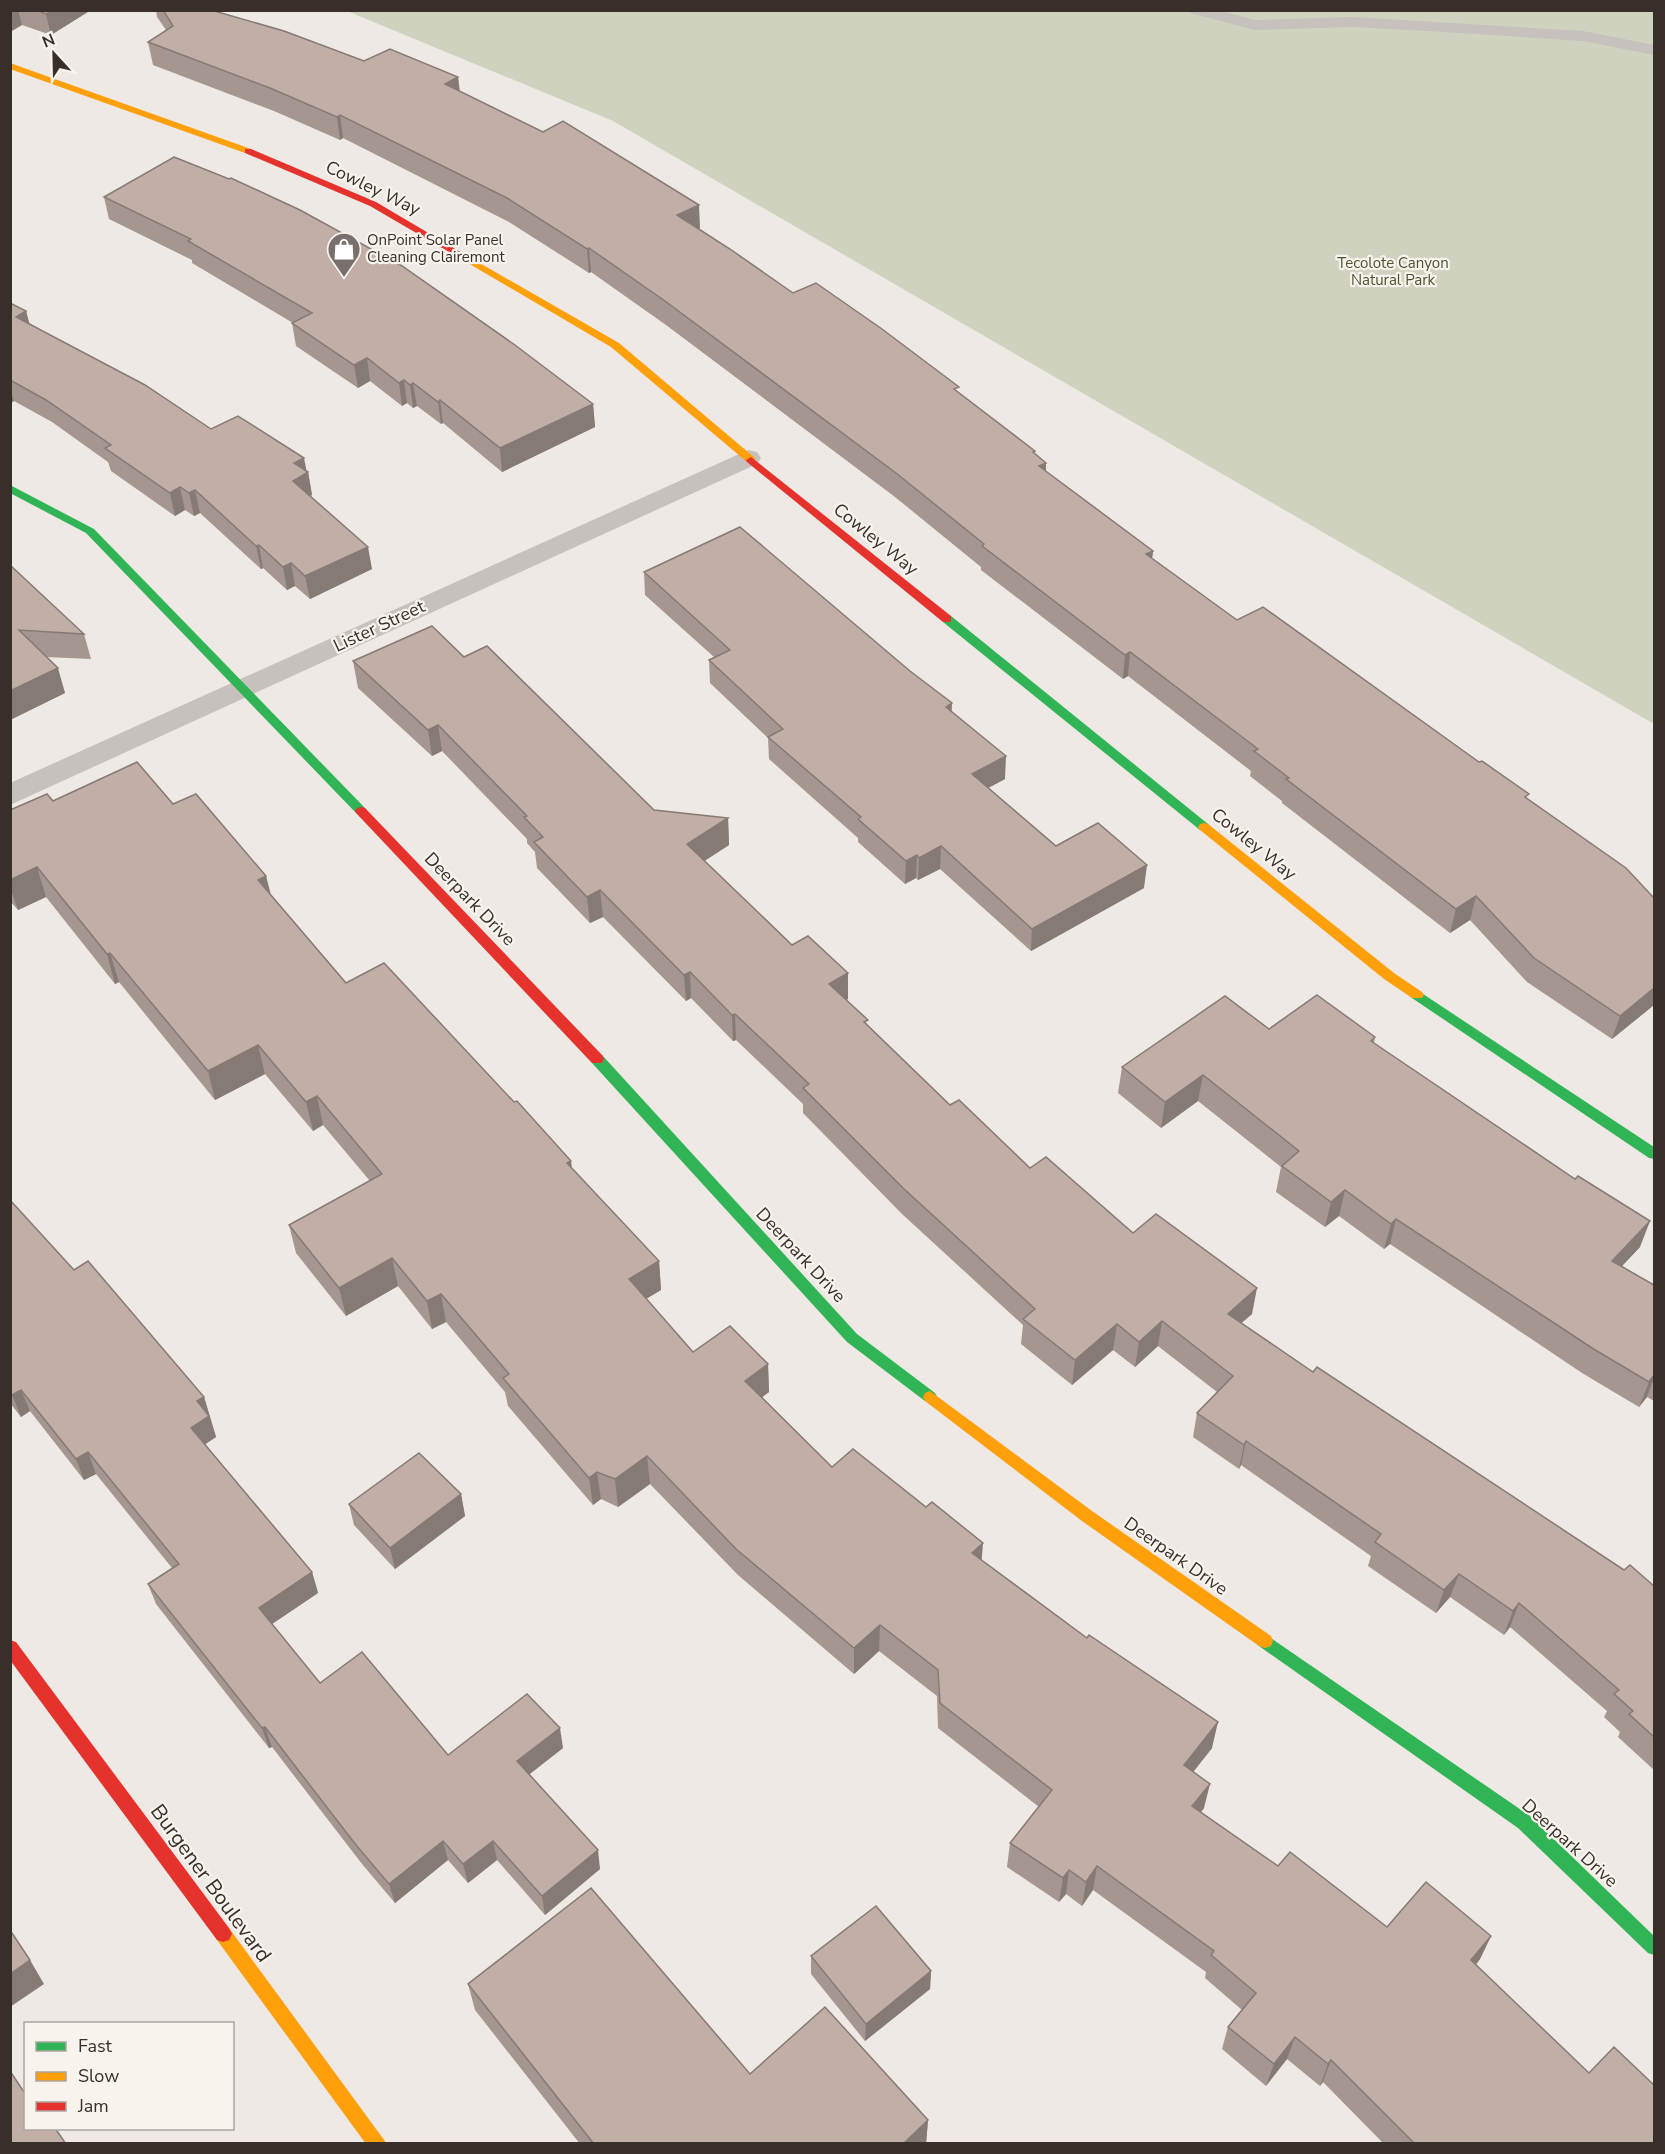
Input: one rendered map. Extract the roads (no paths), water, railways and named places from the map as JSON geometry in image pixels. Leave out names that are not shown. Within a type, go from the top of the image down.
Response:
[{"type":"street","name":"Cowley Way","points":[[10,66],[220,139],[373,204],[615,345],[748,458],[1389,976],[1654,1154]]},
{"type":"street","name":"Lister Street","points":[[10,795],[748,458]]},
{"type":"street","name":"Deerpark Drive","points":[[10,488],[90,531],[244,688],[557,1016],[852,1338],[1088,1516],[1524,1822],[1654,1947]]},
{"type":"street","name":"Burgener Boulevard","points":[[10,1647],[378,2144]]},
{"type":"lane","points":[[1196,10],[1255,26],[1353,22],[1443,27],[1583,36],[1654,50]]},
{"type":"place","name":"OnPoint Solar Panel Cleaning Clairemont","points":[[344,278]]},
{"type":"park label","name":"Tecolote Canyon Natural Park","points":[[1393,272]]}]
